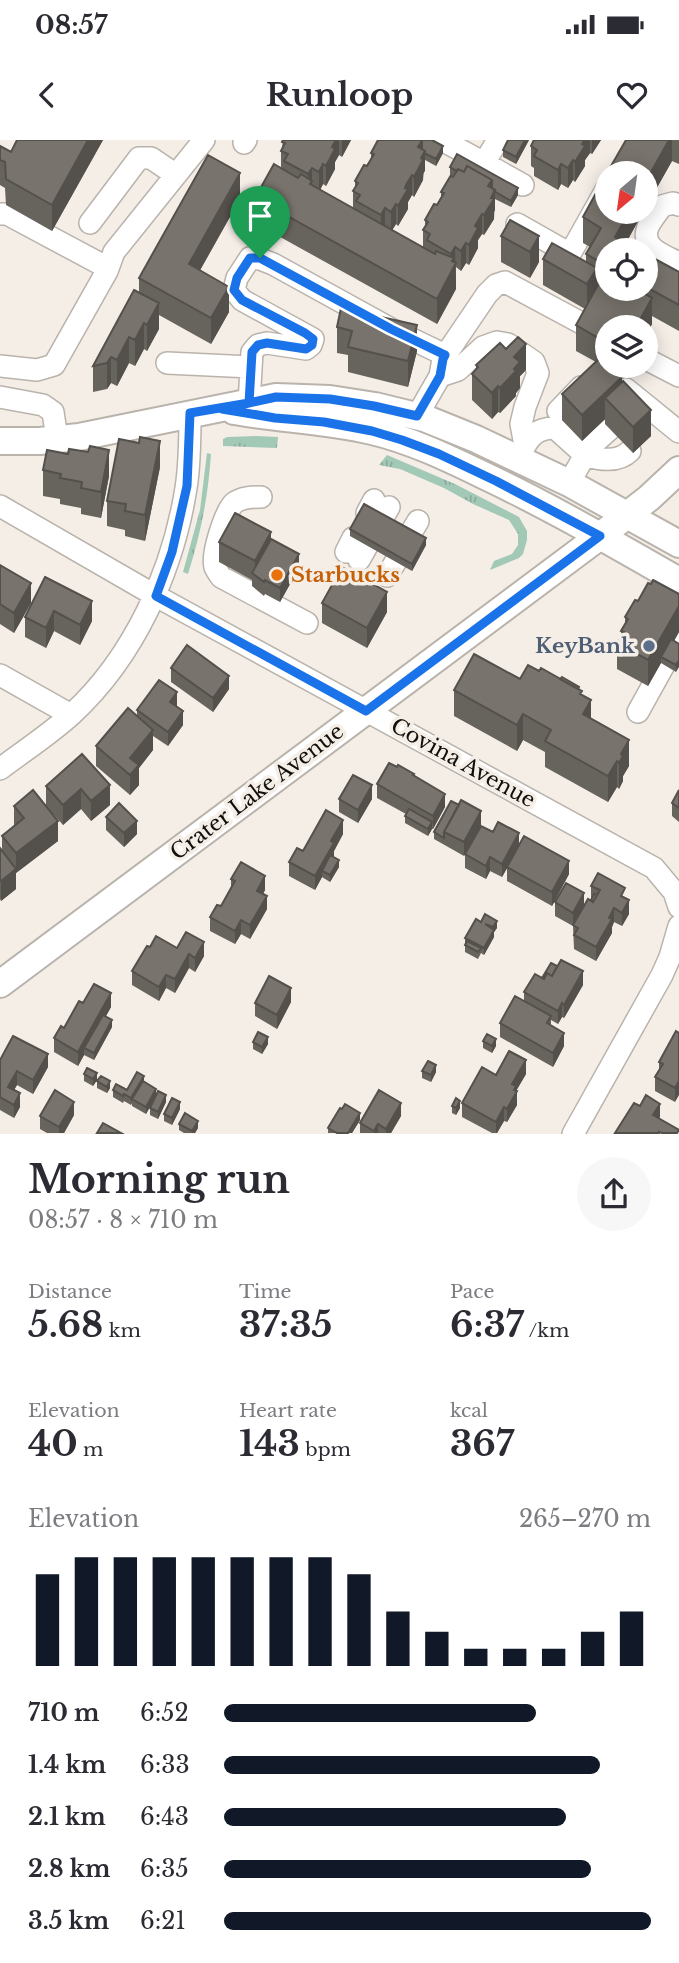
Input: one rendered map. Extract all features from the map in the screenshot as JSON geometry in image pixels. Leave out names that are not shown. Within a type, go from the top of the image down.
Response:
[{"type":"main road","points":[[0,442],[79,437],[276,397],[330,399],[417,416],[476,439],[522,452],[569,483],[679,544]]},
{"type":"main road","points":[[222,409],[275,418],[324,422],[402,440],[496,481],[679,581]]},
{"type":"main road","name":"Crater Lake Avenue","points":[[0,984],[600,536],[679,470]]},
{"type":"street","points":[[0,366],[37,370],[54,365],[108,268],[114,252],[204,140]]},
{"type":"street","points":[[442,140],[523,184]]},
{"type":"street","points":[[484,163],[498,140]]},
{"type":"street","points":[[90,223],[139,158],[150,158],[176,175]]},
{"type":"street","points":[[679,205],[673,203],[662,206],[647,230],[647,242],[654,250],[679,263]]},
{"type":"street","points":[[517,224],[570,254],[595,209]]},
{"type":"street","points":[[0,214],[7,214],[108,268]]},
{"type":"street","points":[[249,403],[252,352],[258,345],[267,343],[306,349],[312,345],[313,339],[242,300],[234,290],[237,278],[250,258],[260,258],[273,264],[391,329],[445,355]]},
{"type":"street","points":[[417,416],[440,376],[445,355],[487,293],[496,285],[505,282],[584,325]]},
{"type":"street","points":[[440,376],[458,370],[483,347],[497,342],[508,344],[534,362],[538,373],[525,407],[522,452]]},
{"type":"street","points":[[167,363],[251,366]]},
{"type":"street","points":[[658,365],[679,376]]},
{"type":"street","points":[[558,411],[589,379],[606,377],[620,383],[650,419]]},
{"type":"street","points":[[0,397],[43,405],[53,411],[57,439]]},
{"type":"street","points":[[0,769],[71,715],[96,689],[138,628],[156,596],[172,552],[187,486],[190,413]]},
{"type":"street","points":[[522,452],[543,428],[555,428],[589,456],[614,459],[625,456],[620,440],[589,456],[569,483]]},
{"type":"street","points":[[261,497],[248,497],[236,502],[229,510],[214,558],[215,568],[221,577],[306,623]]},
{"type":"street","name":"Covina Avenue","points":[[0,506],[156,596],[654,868],[674,892],[679,907]]},
{"type":"street","points":[[642,714],[672,655]]},
{"type":"street","points":[[0,675],[71,715]]},
{"type":"street","points":[[573,1133],[662,975],[679,926]]},
{"type":"green space","points":[[227,437],[278,437],[277,448],[223,446],[223,439]]},
{"type":"green space","points":[[207,453],[211,454],[206,500],[188,574],[183,572],[200,510]]},
{"type":"green space","points":[[387,455],[455,484],[519,517],[527,531],[523,554],[490,570],[494,561],[512,554],[518,545],[518,534],[509,520],[400,469],[379,465]]},
{"type":"building","points":[[17,140],[88,140],[52,205],[6,179],[5,162],[0,160],[0,146],[11,152]]},
{"type":"building","points":[[283,140],[336,140],[332,147],[335,149],[326,166],[323,164],[319,172],[312,168],[308,174],[284,161],[288,154],[281,151],[285,143]]},
{"type":"building","points":[[378,140],[420,140],[422,141],[418,147],[425,151],[421,158],[423,160],[414,177],[412,175],[406,185],[405,188],[408,189],[398,206],[396,204],[391,212],[385,208],[381,215],[356,201],[360,195],[353,191],[358,183],[355,181],[374,154],[371,153]]},
{"type":"building","points":[[420,140],[432,140],[443,146],[436,159],[424,153]]},
{"type":"building","points":[[508,140],[525,140],[516,157],[503,150]]},
{"type":"building","points":[[534,140],[585,140],[582,144],[585,146],[575,162],[573,160],[568,168],[561,164],[558,170],[534,156],[537,150],[531,146]]},
{"type":"building","points":[[626,140],[669,140],[657,161],[614,161]]},
{"type":"building","points":[[457,154],[518,188],[511,201],[494,191],[492,180],[467,166],[464,172],[450,167]]},
{"type":"building","points":[[208,155],[240,173],[189,264],[229,287],[211,318],[139,278]]},
{"type":"building","points":[[274,164],[298,178],[301,174],[312,181],[310,184],[435,254],[436,251],[454,258],[452,261],[456,263],[437,299],[255,198]]},
{"type":"building","points":[[467,166],[492,180],[488,186],[495,190],[491,198],[494,199],[475,226],[478,228],[469,245],[466,243],[461,251],[455,247],[451,254],[427,240],[430,234],[423,230],[428,222],[425,220],[444,193],[441,192],[451,175],[453,177],[458,169],[464,172]]},
{"type":"building","points":[[595,195],[595,224],[622,224],[615,237],[617,238],[595,238],[601,228],[583,217]]},
{"type":"building","points":[[510,220],[539,236],[530,252],[501,236]]},
{"type":"building","points":[[595,238],[595,259],[586,254]]},
{"type":"building","points":[[552,243],[595,267],[595,271],[587,284],[543,259]]},
{"type":"building","points":[[658,261],[679,272],[679,305],[658,294]]},
{"type":"building","points":[[134,290],[159,303],[135,340],[129,337],[117,360],[111,357],[107,363],[93,366]]},
{"type":"building","points":[[595,290],[595,301],[650,301],[643,315],[595,315],[595,336],[576,325]]},
{"type":"building","points":[[341,308],[417,325],[408,361],[348,347],[352,331],[337,327]]},
{"type":"building","points":[[518,337],[526,344],[514,357],[520,362],[514,369],[516,371],[492,393],[472,374],[478,367],[476,365],[500,343],[506,349]]},
{"type":"building","points":[[595,363],[595,378],[621,378],[582,415],[562,394]]},
{"type":"building","points":[[623,381],[651,410],[633,427],[605,398]]},
{"type":"building","points":[[140,437],[160,441],[145,515],[125,511],[126,504],[107,501],[119,439],[139,443]]},
{"type":"building","points":[[90,446],[109,450],[101,492],[81,488],[82,482],[60,478],[61,474],[43,470],[47,450],[68,454],[69,449],[88,452]]},
{"type":"building","points":[[364,504],[426,538],[412,564],[350,529]]},
{"type":"building","points":[[235,513],[271,532],[255,561],[219,542]]},
{"type":"building","points":[[271,539],[299,554],[280,588],[265,580],[264,582],[252,573]]},
{"type":"building","points":[[0,565],[31,583],[14,613],[0,604]]},
{"type":"building","points":[[342,567],[387,592],[367,628],[322,603]]},
{"type":"building","points":[[45,577],[92,601],[80,625],[54,611],[46,628],[25,617]]},
{"type":"building","points":[[653,580],[679,594],[679,606],[648,660],[617,643],[628,619],[625,617],[635,600],[638,601],[648,583],[651,584]]},
{"type":"building","points":[[671,639],[679,644],[679,660],[676,665],[661,657]]},
{"type":"building","points":[[187,645],[229,676],[213,698],[171,668]]},
{"type":"building","points":[[474,654],[520,679],[528,665],[539,671],[541,668],[582,691],[580,694],[591,700],[583,714],[629,740],[619,763],[617,761],[608,776],[545,741],[551,730],[523,714],[517,725],[454,690]]},
{"type":"building","points":[[562,677],[579,687],[578,689],[560,679]]},
{"type":"building","points":[[159,680],[177,692],[170,702],[183,711],[168,732],[137,710]]},
{"type":"building","points":[[128,708],[153,730],[130,758],[139,765],[130,775],[96,746]]},
{"type":"building","points":[[82,754],[110,785],[91,801],[81,789],[63,805],[46,786]]},
{"type":"building","points":[[389,763],[397,767],[398,765],[445,794],[433,816],[377,784]]},
{"type":"building","points":[[353,775],[372,785],[358,810],[339,799]]},
{"type":"building","points":[[33,790],[58,821],[16,853],[2,836],[24,818],[14,806]]},
{"type":"building","points":[[679,790],[679,808],[672,803]]},
{"type":"building","points":[[461,800],[481,811],[464,842],[444,832]]},
{"type":"building","points":[[451,801],[459,805],[444,832],[444,838],[434,832]]},
{"type":"building","points":[[119,803],[137,821],[124,833],[106,817]]},
{"type":"building","points":[[409,809],[432,822],[428,829],[405,816]]},
{"type":"building","points":[[326,810],[343,820],[331,841],[334,843],[315,876],[289,862],[297,848],[303,851]]},
{"type":"building","points":[[498,822],[519,833],[502,864],[490,857],[486,866],[465,854],[481,826],[493,832]]},
{"type":"building","points":[[524,836],[569,861],[552,892],[507,867]]},
{"type":"building","points":[[0,848],[16,869],[1,881],[0,879]]},
{"type":"building","points":[[330,855],[339,860],[330,875],[322,871]]},
{"type":"building","points":[[241,862],[265,876],[257,891],[267,896],[250,925],[241,920],[235,931],[210,917],[217,905],[221,906],[235,881],[231,879]]},
{"type":"building","points":[[598,873],[625,888],[621,896],[629,900],[622,913],[614,908],[609,918],[612,919],[596,947],[574,935],[578,928],[573,925],[588,899],[593,902],[600,890],[591,886]]},
{"type":"building","points":[[566,883],[584,893],[573,913],[555,902]]},
{"type":"building","points":[[485,914],[497,921],[493,927],[485,924],[494,930],[484,948],[465,938],[476,919],[481,922]]},
{"type":"building","points":[[186,932],[204,942],[195,958],[189,954],[175,979],[166,975],[159,987],[132,971],[156,936],[177,948]]},
{"type":"building","points":[[467,941],[481,948],[478,952],[465,945]]},
{"type":"building","points":[[561,960],[583,971],[558,1011],[524,992],[535,974],[544,979],[547,973],[552,976]]},
{"type":"building","points":[[551,963],[557,966],[552,976],[547,973],[544,979],[542,978]]},
{"type":"building","points":[[269,976],[291,988],[277,1015],[255,1003]]},
{"type":"building","points":[[94,984],[111,993],[78,1052],[54,1038],[61,1026],[64,1028],[79,1001],[83,1003]]},
{"type":"building","points":[[515,996],[551,1016],[547,1023],[564,1033],[553,1053],[500,1023]]},
{"type":"building","points":[[103,1015],[112,1020],[94,1053],[84,1048]]},
{"type":"building","points":[[676,1031],[679,1033],[679,1081],[675,1088],[655,1077],[663,1064],[659,1062]]},
{"type":"building","points":[[258,1032],[268,1037],[262,1047],[253,1042]]},
{"type":"building","points":[[487,1034],[496,1039],[492,1046],[483,1041]]},
{"type":"building","points":[[13,1036],[48,1054],[33,1080],[17,1071],[8,1087],[20,1093],[14,1105],[0,1097],[0,1060]]},
{"type":"building","points":[[509,1051],[526,1060],[512,1084],[517,1091],[496,1122],[462,1103],[482,1067],[496,1075]]},
{"type":"building","points":[[428,1061],[436,1065],[431,1075],[422,1071]]},
{"type":"building","points":[[87,1068],[97,1073],[93,1079],[84,1074]]},
{"type":"building","points":[[137,1072],[144,1076],[131,1098],[113,1090],[116,1084],[127,1090]]},
{"type":"building","points":[[101,1076],[110,1081],[107,1087],[97,1081]]},
{"type":"building","points":[[143,1081],[156,1089],[146,1107],[132,1099]]},
{"type":"building","points":[[55,1090],[74,1102],[59,1127],[40,1116]]},
{"type":"building","points":[[379,1090],[401,1103],[386,1129],[378,1124],[374,1131],[360,1123]]},
{"type":"building","points":[[158,1091],[166,1095],[158,1112],[150,1108]]},
{"type":"building","points":[[646,1095],[660,1104],[653,1115],[679,1130],[677,1133],[615,1133],[634,1103],[640,1106]]},
{"type":"building","points":[[172,1098],[180,1102],[172,1118],[164,1114]]},
{"type":"building","points":[[456,1098],[460,1101],[456,1108],[452,1106]]},
{"type":"building","points":[[345,1104],[360,1113],[348,1133],[337,1133],[328,1128]]},
{"type":"building","points":[[185,1113],[198,1121],[192,1131],[179,1124]]},
{"type":"building","points":[[103,1123],[121,1133],[97,1133]]},
{"type":"place","name":"Starbucks","points":[[277,575]]},
{"type":"place","name":"KeyBank","points":[[649,646]]},
{"type":"route","points":[[260,258],[250,258],[237,278],[234,290],[242,300],[305,333],[313,339],[312,345],[306,349],[267,343],[258,345],[252,352],[249,403],[222,409],[190,413],[187,486],[172,552],[156,596],[366,711],[600,536],[496,481],[402,440],[324,422],[275,418],[222,409],[276,397],[330,399],[417,416],[440,376],[445,355],[260,258]]}]
